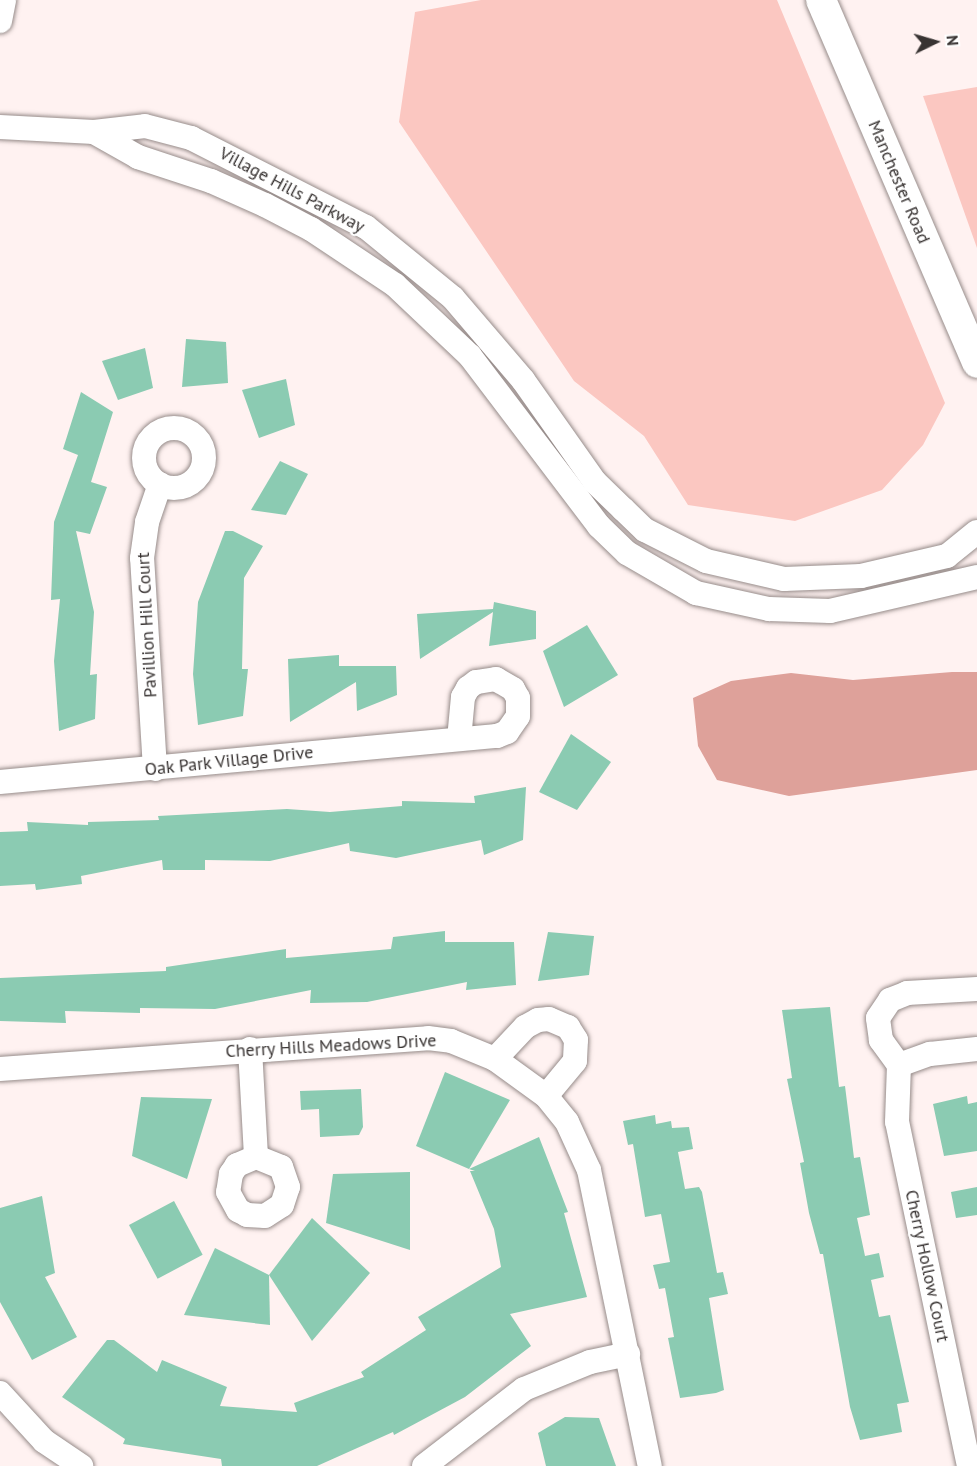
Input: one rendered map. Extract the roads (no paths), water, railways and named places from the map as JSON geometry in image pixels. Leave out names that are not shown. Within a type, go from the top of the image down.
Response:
[{"type":"street","points":[[0,21],[4,0]]},
{"type":"street","name":"Manchester Road","points":[[821,0],[977,363]]},
{"type":"street","name":"Village Hills Parkway","points":[[0,127],[94,132],[145,126],[191,138],[366,227],[453,298],[523,380],[595,482],[645,530],[673,547],[732,569],[784,579],[861,576],[907,568],[947,556],[977,532]]},
{"type":"street","name":"Village Hills Parkway","points":[[94,132],[138,158],[211,181],[274,210],[311,229],[395,285],[470,356],[504,397],[575,498],[627,553],[696,593],[740,604],[800,612],[831,611],[977,577]]},
{"type":"street","points":[[575,498],[595,482]]},
{"type":"street","name":"Pavillion Hill Court","points":[[155,769],[142,558],[147,522],[160,484]]},
{"type":"street","name":"Oak Park Village Drive","points":[[0,782],[459,739]]},
{"type":"street","points":[[977,989],[907,993],[882,1007],[878,1028],[899,1065],[930,1054],[977,1049]]},
{"type":"street","points":[[495,1059],[525,1027],[538,1020],[559,1021],[568,1027],[576,1040],[575,1061],[546,1096]]},
{"type":"street","name":"Cherry Hills Meadows Drive","points":[[0,1069],[250,1049],[428,1038],[451,1041],[495,1059],[546,1096],[567,1122],[589,1170],[650,1466]]},
{"type":"street","points":[[250,1049],[256,1157]]},
{"type":"street","name":"Cherry Hollow Court","points":[[899,1065],[897,1122],[969,1466]]},
{"type":"street","points":[[424,1466],[524,1389],[579,1366],[628,1354]]},
{"type":"street","points":[[0,1393],[44,1441],[81,1466]]}]
